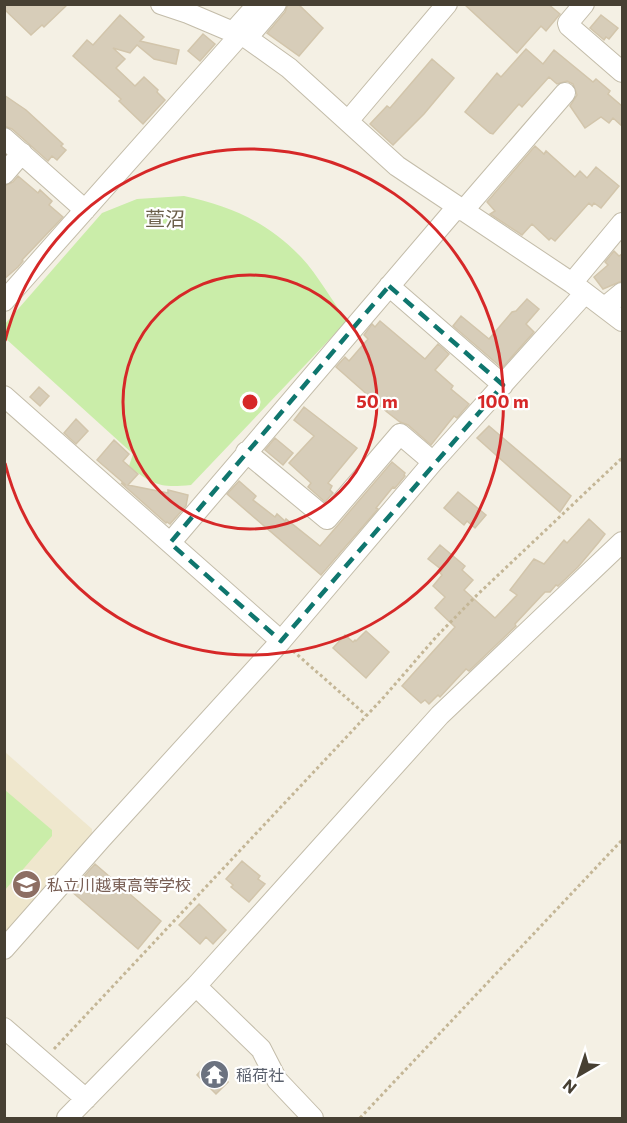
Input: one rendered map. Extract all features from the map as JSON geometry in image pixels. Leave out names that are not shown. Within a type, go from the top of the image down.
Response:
[{"type":"street","points":[[161,4],[240,35],[289,68],[397,166],[578,288],[622,321]]},
{"type":"street","points":[[240,35],[258,4]]},
{"type":"street","points":[[4,301],[240,35],[276,4]]},
{"type":"street","points":[[348,121],[447,4]]},
{"type":"street","points":[[584,4],[568,23],[569,26],[622,72]]},
{"type":"street","points":[[170,543],[389,286],[565,93]]},
{"type":"street","points":[[4,138],[85,210]]},
{"type":"street","points":[[4,174],[22,153]]},
{"type":"street","points":[[4,949],[281,641],[433,462],[503,386],[578,288],[622,223]]},
{"type":"street","points":[[389,286],[503,386]]},
{"type":"street","points":[[605,307],[622,293]]},
{"type":"street","points":[[4,396],[281,641]]},
{"type":"street","points":[[246,452],[327,519],[400,434],[433,462]]},
{"type":"street","points":[[67,1119],[196,986],[440,716],[622,542]]},
{"type":"street","points":[[196,986],[261,1049],[277,1080],[314,1119]]},
{"type":"street","points":[[4,1028],[86,1099]]},
{"type":"path","points":[[42,1061],[366,715],[436,637],[622,458]]},
{"type":"path","points":[[281,641],[366,715]]},
{"type":"path","points":[[360,1119],[622,840]]},
{"type":"highlighted area","points":[[389,286],[503,385],[281,641],[170,543]]},
{"type":"shaded area","name":"私立川越東高等学校","points":[[5,752],[92,829],[92,834],[5,933]]},
{"type":"green space","points":[[184,196],[233,210],[275,234],[307,264],[347,321],[191,485],[171,486],[157,484],[129,466],[133,454],[5,338],[5,324],[102,213],[137,199]]},
{"type":"green space","points":[[5,790],[52,830],[52,836],[5,890]]},
{"type":"building","points":[[4,4],[68,4],[44,27],[42,25],[31,35],[4,9]]},
{"type":"building","points":[[288,4],[298,4],[323,28],[299,56],[267,33],[285,12]]},
{"type":"building","points":[[464,4],[548,4],[560,14],[546,31],[541,26],[517,53]]},
{"type":"building","points":[[120,15],[144,37],[140,41],[179,50],[176,64],[154,59],[137,45],[130,53],[113,48],[125,59],[116,68],[135,86],[144,77],[165,100],[143,124],[119,101],[121,99],[73,56],[87,40],[93,45]]},
{"type":"building","points":[[601,15],[618,28],[609,39],[606,37],[604,40],[590,28]]},
{"type":"building","points":[[203,34],[215,44],[200,61],[188,51]]},
{"type":"building","points":[[526,49],[543,64],[554,50],[593,82],[596,79],[622,106],[622,126],[613,118],[609,123],[601,117],[585,128],[570,106],[577,95],[573,84],[567,81],[557,84],[549,77],[522,107],[519,104],[493,134],[490,133],[465,112],[497,73],[501,77]]},
{"type":"building","points":[[432,59],[454,78],[424,114],[393,145],[370,124],[387,106],[390,108]]},
{"type":"building","points":[[4,95],[26,110],[63,144],[61,146],[66,150],[57,160],[52,156],[48,161],[12,129],[4,126]]},
{"type":"building","points":[[535,146],[544,154],[546,151],[575,177],[580,171],[587,178],[596,167],[619,186],[601,208],[594,203],[592,206],[589,203],[555,241],[551,238],[549,240],[532,224],[522,235],[490,214],[495,211],[487,202]]},
{"type":"building","points":[[18,176],[38,193],[40,190],[52,201],[49,205],[63,217],[18,267],[4,279],[4,186],[13,182]]},
{"type":"building","points":[[614,251],[619,256],[622,254],[622,281],[603,289],[594,277],[608,265],[605,262]]},
{"type":"building","points":[[527,299],[539,309],[526,324],[534,332],[502,368],[453,326],[461,316],[489,339],[512,312],[516,311]]},
{"type":"building","points":[[380,321],[425,359],[438,344],[449,354],[435,370],[453,386],[451,389],[469,404],[457,418],[454,416],[431,445],[408,425],[387,412],[336,367],[345,357],[349,361],[368,339],[364,335],[372,324],[375,327]]},
{"type":"building","points":[[39,387],[49,396],[40,406],[30,397]]},
{"type":"building","points":[[304,407],[357,448],[328,483],[332,486],[330,490],[333,493],[325,502],[308,487],[311,483],[289,463],[314,436],[294,420]]},
{"type":"building","points":[[76,419],[88,431],[76,444],[64,433]]},
{"type":"building","points":[[489,426],[571,496],[560,512],[477,438]]},
{"type":"building","points":[[275,438],[293,453],[283,465],[265,450]]},
{"type":"building","points":[[114,440],[129,454],[123,461],[138,474],[128,485],[188,495],[186,506],[170,524],[166,523],[97,460]]},
{"type":"building","points":[[392,462],[405,473],[405,476],[395,488],[393,487],[376,508],[378,509],[321,575],[227,494],[239,481],[256,496],[253,500],[275,517],[277,514],[285,521],[286,519],[320,546]]},
{"type":"building","points":[[458,492],[486,515],[475,528],[467,521],[464,525],[444,508]]},
{"type":"building","points":[[589,519],[605,534],[599,542],[578,567],[558,586],[556,585],[550,592],[545,592],[515,624],[516,626],[469,671],[466,669],[440,697],[438,695],[429,704],[425,700],[421,703],[402,686],[455,627],[435,608],[445,597],[433,586],[442,575],[440,573],[442,570],[428,559],[440,545],[465,566],[462,570],[473,580],[464,590],[495,618],[517,595],[510,590],[534,559],[544,564],[564,540],[567,543]]},
{"type":"building","points":[[366,631],[389,652],[366,678],[333,648],[345,635],[353,642]]},
{"type":"building","points":[[242,861],[260,876],[258,879],[265,884],[249,902],[231,887],[233,885],[226,879]]},
{"type":"building","points":[[95,864],[161,921],[138,949],[71,891]]},
{"type":"building","points":[[199,904],[226,930],[213,944],[206,937],[200,944],[179,925]]},
{"type":"building","points":[[208,1062],[228,1082],[216,1094],[197,1075]]},
{"type":"place","name":"私立川越東高等学校","points":[[26,884]]},
{"type":"place","name":"稲荷社","points":[[215,1074]]},
{"type":"district","name":"萱沼","points":[[165,218]]}]
